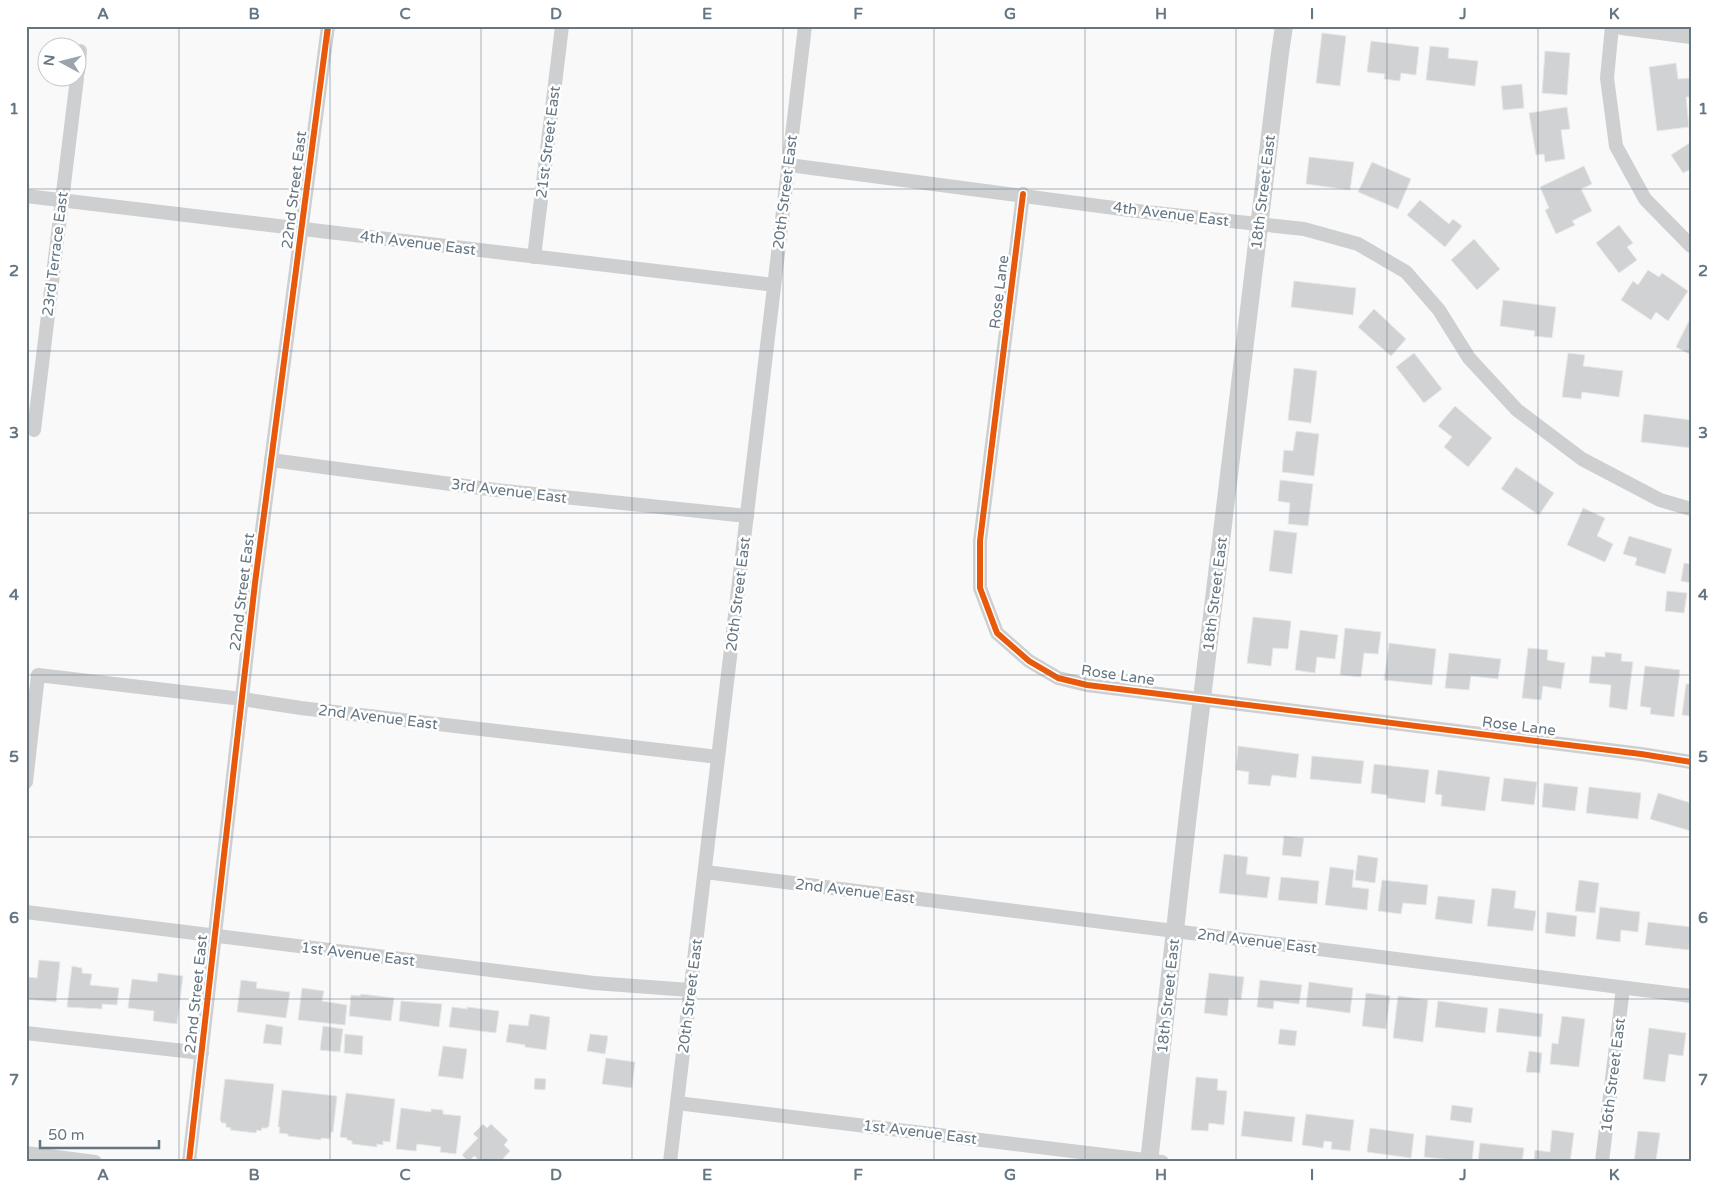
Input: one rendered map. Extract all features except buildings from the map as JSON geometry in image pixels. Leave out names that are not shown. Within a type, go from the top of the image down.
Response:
[{"type":"street","name":"22nd Street East","points":[[189,1162],[271,460],[328,26]]},
{"type":"street","name":"21st Street East","points":[[534,257],[562,26]]},
{"type":"street","name":"20th Street East","points":[[670,1162],[805,26]]},
{"type":"street","name":"18th Street East","points":[[1153,1161],[1175,931],[1284,26]]},
{"type":"street","points":[[1612,26],[1607,78],[1616,146],[1645,199],[1691,246]]},
{"type":"street","points":[[1622,26],[1691,35]]},
{"type":"street","name":"23rd Terrace East","points":[[34,430],[76,88]]},
{"type":"street","name":"4th Avenue East","points":[[788,165],[1137,210],[1304,229],[1358,244],[1406,272],[1439,310],[1469,358],[1517,410],[1582,459],[1660,500],[1691,509]]},
{"type":"street","name":"Rose Lane","points":[[1023,194],[980,542],[980,588],[997,633],[1029,661],[1058,678],[1087,685],[1648,755],[1691,762]]},
{"type":"street","name":"4th Avenue East","points":[[26,196],[774,285]]},
{"type":"street","name":"3rd Avenue East","points":[[271,460],[496,490],[747,516]]},
{"type":"street","name":"2nd Avenue East","points":[[26,782],[38,675],[242,699],[339,713],[718,756]]},
{"type":"street","name":"2nd Avenue East","points":[[705,872],[1691,996]]},
{"type":"street","name":"1st Avenue East","points":[[26,912],[594,983],[690,990]]},
{"type":"street","name":"16th Street East","points":[[1602,1162],[1623,988]]},
{"type":"street","points":[[26,1033],[202,1053]]},
{"type":"street","name":"1st Avenue East","points":[[677,1103],[1153,1161]]},
{"type":"street","points":[[26,1153],[95,1162]]},
{"type":"cycle path","points":[[189,1162],[255,583],[328,26]]},
{"type":"cycle path","points":[[1023,194],[980,541],[980,588],[997,633],[1029,661],[1058,678],[1087,685],[1641,754],[1691,762]]}]
